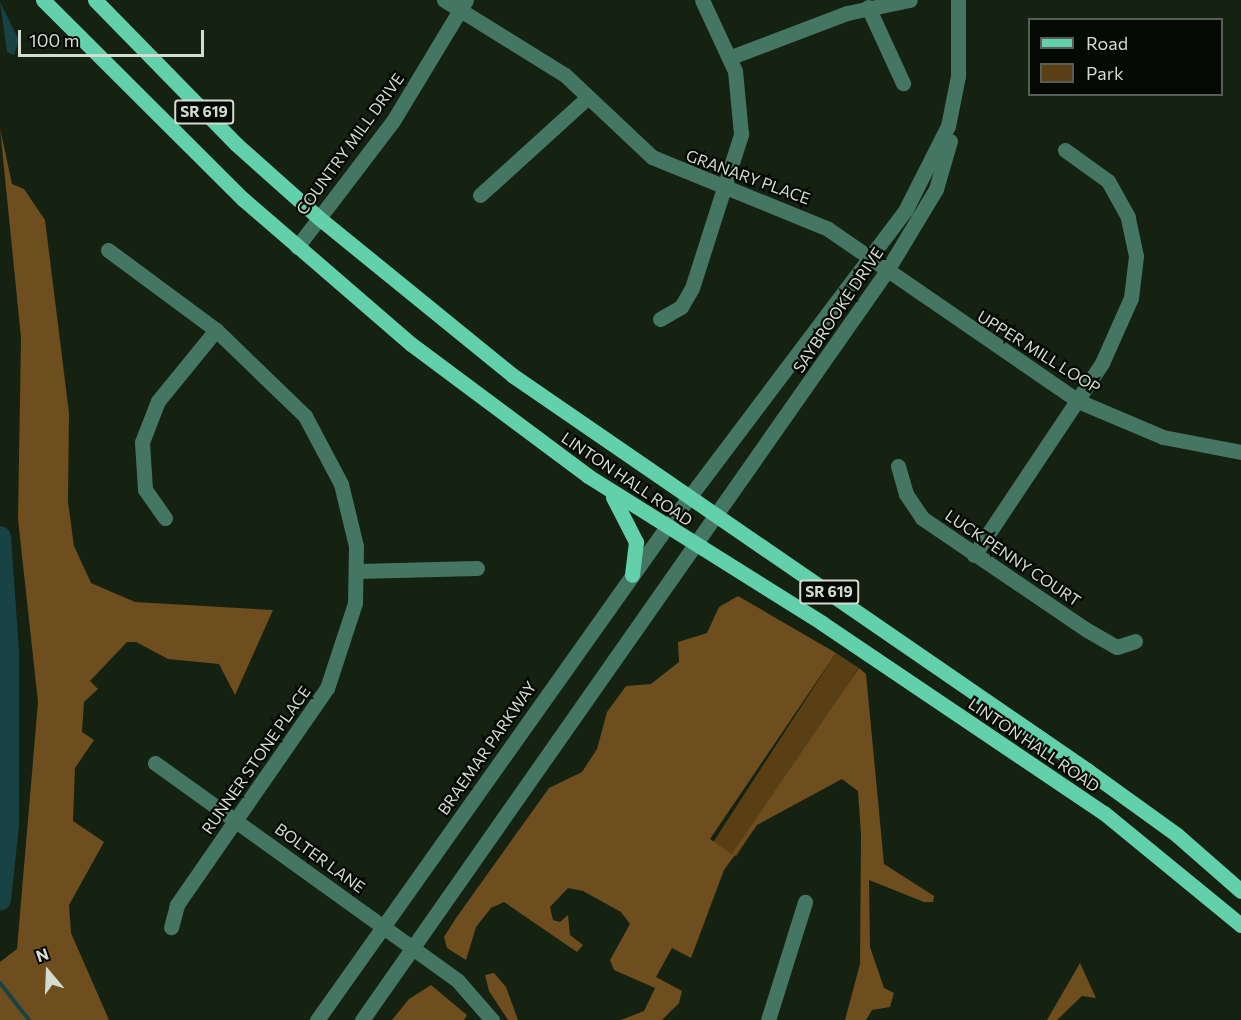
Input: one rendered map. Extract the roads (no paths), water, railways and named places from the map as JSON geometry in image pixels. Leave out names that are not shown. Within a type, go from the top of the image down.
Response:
[{"type":"main road","name":"LINTON HALL ROAD","points":[[43,0],[297,247],[411,344],[608,489],[666,528],[822,623],[1104,813],[1241,925]]},
{"type":"main road","name":"LINTON HALL ROAD","points":[[95,0],[236,144],[319,218],[512,375],[688,499],[718,517],[1105,783],[1241,891]]},
{"type":"main road","points":[[608,489],[634,532],[632,575]]},
{"type":"street","name":"GRANARY PLACE","points":[[444,0],[463,5],[541,57],[652,157],[725,190],[800,214],[868,259]]},
{"type":"street","points":[[660,319],[688,297],[725,190],[742,117],[731,57],[702,0]]},
{"type":"street","points":[[731,57],[868,7],[910,0]]},
{"type":"street","name":"SAYBROOKE DRIVE","points":[[718,517],[886,272],[936,189],[950,145],[958,0]]},
{"type":"street","name":"COUNTRY MILL DRIVE","points":[[297,247],[393,121],[463,5]]},
{"type":"street","points":[[868,7],[903,83]]},
{"type":"street","points":[[480,195],[587,98]]},
{"type":"street","name":"SAYBROOKE DRIVE","points":[[688,499],[868,259],[926,177],[953,108]]},
{"type":"street","points":[[974,555],[1078,400],[1126,315],[1136,256],[1128,218],[1108,181],[1065,150]]},
{"type":"street","name":"RUNNER STONE PLACE","points":[[108,250],[216,330],[286,394],[321,439],[352,520],[357,571],[348,635],[327,688],[177,904],[171,927]]},
{"type":"street","name":"UPPER MILL LOOP","points":[[868,259],[1078,400],[1163,437],[1241,452]]},
{"type":"street","points":[[165,518],[145,489],[142,442],[158,401],[216,330]]},
{"type":"street","name":"LUCK PENNY COURT","points":[[898,466],[914,508],[974,555],[1117,647],[1135,641]]},
{"type":"street","name":"BRAEMAR PARKWAY","points":[[317,1020],[688,499]]},
{"type":"street","points":[[362,1020],[718,517]]},
{"type":"street","points":[[357,571],[477,568]]},
{"type":"street","name":"BOLTER LANE","points":[[155,763],[463,985],[492,1020]]},
{"type":"street","points":[[768,1020],[805,902]]},
{"type":"water","points":[[0,2],[19,40],[14,55],[7,52]]},
{"type":"waterway","points":[[0,537],[8,652],[8,825],[0,900]]},
{"type":"waterway","points":[[0,983],[29,1020]]}]
